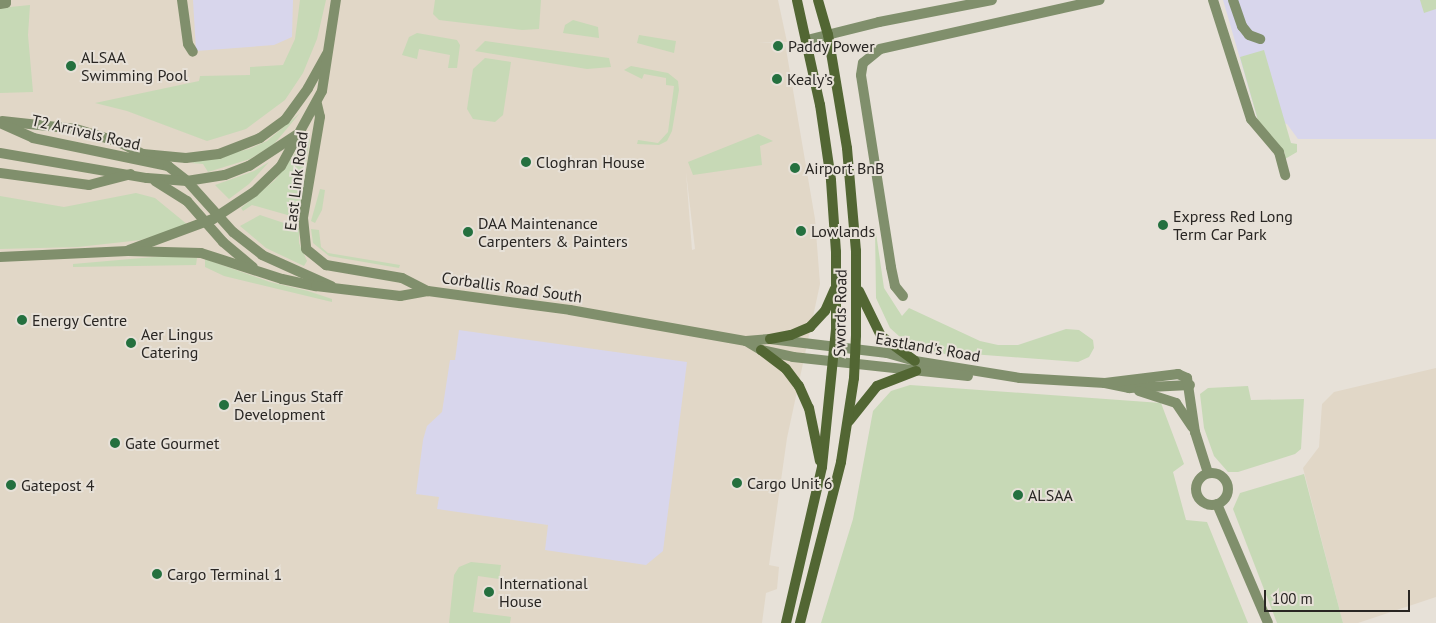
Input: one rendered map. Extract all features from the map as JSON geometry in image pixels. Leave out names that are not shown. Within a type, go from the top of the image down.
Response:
[{"type":"main road","name":"Swords Road","points":[[786,623],[822,467],[834,362],[837,286],[831,180],[807,40],[798,0]]},
{"type":"main road","name":"Swords Road","points":[[800,623],[831,506],[848,421],[856,350],[857,286],[847,148],[828,35],[818,0]]},
{"type":"main road","points":[[770,339],[806,330],[817,322],[837,286]]},
{"type":"main road","points":[[848,421],[877,386],[916,366],[881,336],[857,286]]},
{"type":"main road","points":[[761,350],[786,369],[800,386],[809,408],[822,467]]},
{"type":"street","points":[[0,4],[6,3],[6,0]]},
{"type":"street","points":[[182,0],[188,44],[193,52]]},
{"type":"street","name":"East Link Road","points":[[219,215],[239,204],[270,177],[301,132],[317,104],[326,74],[327,54],[336,0]]},
{"type":"street","points":[[807,40],[992,0]]},
{"type":"street","points":[[903,296],[895,286],[891,267],[862,75],[864,63],[880,49],[1100,0]]},
{"type":"street","points":[[1213,0],[1252,119],[1278,152],[1285,175]]},
{"type":"street","points":[[1233,0],[1242,26],[1248,35],[1260,39]]},
{"type":"street","name":"T2 Arrivals Road","points":[[0,122],[76,129],[120,142],[143,154],[206,156],[247,144],[274,129],[296,106],[327,54]]},
{"type":"street","name":"East Link Road","points":[[317,104],[320,117],[303,218],[306,249],[326,265],[402,278],[428,291]]},
{"type":"street","name":"T2 Arrivals Road","points":[[0,122],[33,138],[168,166],[187,181]]},
{"type":"street","points":[[0,153],[146,178],[187,181],[219,176],[249,166],[301,132]]},
{"type":"street","points":[[0,173],[89,185],[131,174]]},
{"type":"street","points":[[146,178],[181,196],[223,242],[253,267]]},
{"type":"street","points":[[187,181],[219,215],[262,255],[334,288]]},
{"type":"street","name":"Corballis Road South","points":[[128,251],[206,222],[219,215]]},
{"type":"street","name":"Corballis Road South","points":[[0,257],[128,251],[201,253],[253,267],[295,282],[334,288],[400,296],[428,291],[570,310],[746,341],[770,339],[856,350]]},
{"type":"street","name":"Corballis Road South","points":[[746,341],[761,350],[855,364]]},
{"type":"street","name":"Eastland's Road","points":[[856,350],[887,353],[916,366]]},
{"type":"street","name":"Eastland's Road","points":[[855,364],[916,366],[1105,383],[1169,398],[1183,410],[1195,432],[1208,473]]},
{"type":"street","name":"Eastland's Road","points":[[1105,383],[1178,374],[1187,378],[1190,386],[1195,432]]},
{"type":"street","name":"Eastland's Road","points":[[1129,388],[1190,386]]},
{"type":"street","points":[[1208,473],[1219,474],[1226,482],[1227,493],[1217,504],[1207,505],[1196,494],[1196,483],[1208,473]]},
{"type":"street","points":[[1217,504],[1268,623]]},
{"type":"shaded area","points":[[0,0],[778,0],[787,42],[757,43],[785,43],[815,219],[820,284],[787,438],[769,565],[779,567],[777,589],[766,593],[762,623],[0,623]],"holes":[[[686,172],[695,249],[692,250]]]},
{"type":"shaded area","points":[[193,0],[293,0],[292,37],[274,45],[196,51]]},
{"type":"shaded area","points":[[1223,0],[1436,0],[1436,139],[1298,139],[1287,124],[1257,117]]},
{"type":"shaded area","points":[[459,330],[687,362],[663,551],[646,565],[545,550],[548,525],[437,509],[439,497],[416,494],[423,440],[427,426],[442,412],[450,360],[455,360]]},
{"type":"shaded area","points":[[1436,368],[1436,597],[1358,623],[1343,623],[1303,468],[1319,447],[1322,404],[1334,392]]},
{"type":"green space","points":[[300,0],[326,0],[317,39],[303,73],[285,100],[246,129],[207,141],[127,111],[95,103],[199,81],[200,76],[250,75],[250,67],[283,65],[295,39]]},
{"type":"green space","points":[[435,0],[541,0],[539,29],[522,30],[439,20],[433,14]]},
{"type":"green space","points":[[1420,0],[1436,0],[1436,9],[1424,13]]},
{"type":"green space","points":[[30,5],[28,35],[33,92],[0,93],[0,8]]},
{"type":"green space","points":[[573,20],[598,27],[599,38],[563,33],[565,25]]},
{"type":"green space","points":[[417,33],[457,40],[460,45],[457,68],[448,68],[450,55],[419,49],[417,59],[402,55],[409,37]]},
{"type":"green space","points":[[639,35],[676,41],[674,53],[637,43]]},
{"type":"green space","points":[[485,41],[609,58],[611,67],[587,69],[475,51]]},
{"type":"green space","points":[[1264,50],[1291,143],[1297,144],[1297,152],[1285,159],[1285,153],[1259,124],[1240,57]]},
{"type":"green space","points":[[485,58],[511,62],[503,115],[495,122],[473,119],[467,109],[473,69]]},
{"type":"green space","points":[[631,66],[668,73],[678,81],[679,90],[672,131],[667,141],[659,145],[637,144],[638,140],[658,143],[668,132],[674,86],[666,85],[666,78],[644,74],[642,79],[624,70]]},
{"type":"green space","points":[[300,113],[274,144],[250,159],[208,172],[203,164],[191,163],[249,149],[267,141]]},
{"type":"green space","points":[[758,134],[773,141],[760,146],[762,165],[693,175],[688,162]]},
{"type":"green space","points":[[306,139],[310,139],[298,218],[252,205],[243,211],[241,208],[275,180]]},
{"type":"green space","points":[[269,162],[249,184],[229,199],[215,185],[254,171]]},
{"type":"green space","points":[[320,189],[325,190],[322,210],[315,223],[311,221]]},
{"type":"green space","points":[[136,193],[155,198],[188,225],[141,240],[78,247],[0,249],[0,196],[64,207]]},
{"type":"green space","points":[[260,215],[299,228],[299,243],[307,261],[304,266],[266,248],[240,226]]},
{"type":"green space","points":[[875,226],[884,288],[902,316],[909,308],[980,341],[998,345],[1018,345],[1066,329],[1079,330],[1093,340],[1094,348],[1089,357],[1078,362],[971,354],[954,356],[910,346],[890,328],[876,298]]},
{"type":"green space","points":[[311,229],[319,230],[321,247],[328,253],[400,265],[399,268],[329,256],[313,243]]},
{"type":"green space","points":[[165,256],[197,258],[196,265],[73,267],[73,264]]},
{"type":"green space","points":[[205,259],[270,282],[332,299],[332,302],[224,276],[205,267]]},
{"type":"green space","name":"ALSAA","points":[[910,385],[1161,403],[1184,464],[1173,472],[1186,520],[1207,522],[1248,623],[821,623],[853,519],[873,411],[891,391]]},
{"type":"green space","points":[[1248,386],[1251,400],[1304,399],[1301,449],[1295,454],[1238,472],[1228,472],[1214,456],[1204,428],[1200,394],[1208,388]]},
{"type":"green space","points":[[1304,474],[1343,623],[1277,623],[1233,509],[1240,493]]},
{"type":"green space","points":[[471,562],[501,565],[499,579],[478,576],[473,612],[511,617],[510,623],[449,623],[454,575],[459,567]]},
{"type":"place","name":"Paddy Power","points":[[778,46]]},
{"type":"place","name":"ALSAA Swimming Pool","points":[[71,66]]},
{"type":"place","name":"Kealy’s","points":[[777,79]]},
{"type":"place","name":"Cloghran House","points":[[526,162]]},
{"type":"place","name":"Airport BnB","points":[[795,168]]},
{"type":"place","name":"Express Red Long Term Car Park","points":[[1163,225]]},
{"type":"place","name":"Lowlands","points":[[801,231]]},
{"type":"place","name":"DAA Maintenance Carpenters & Painters","points":[[468,232]]},
{"type":"place","name":"Energy Centre","points":[[22,320]]},
{"type":"place","name":"Aer Lingus Catering","points":[[131,343]]},
{"type":"place","name":"Aer Lingus Staff Development","points":[[224,405]]},
{"type":"place","name":"Gate Gourmet","points":[[115,443]]},
{"type":"place","name":"Cargo Unit 6","points":[[737,483]]},
{"type":"place","name":"Gatepost 4","points":[[11,485]]},
{"type":"place","name":"ALSAA","points":[[1018,495]]},
{"type":"place","name":"Cargo Terminal 1","points":[[157,574]]},
{"type":"place","name":"International House","points":[[489,592]]}]
